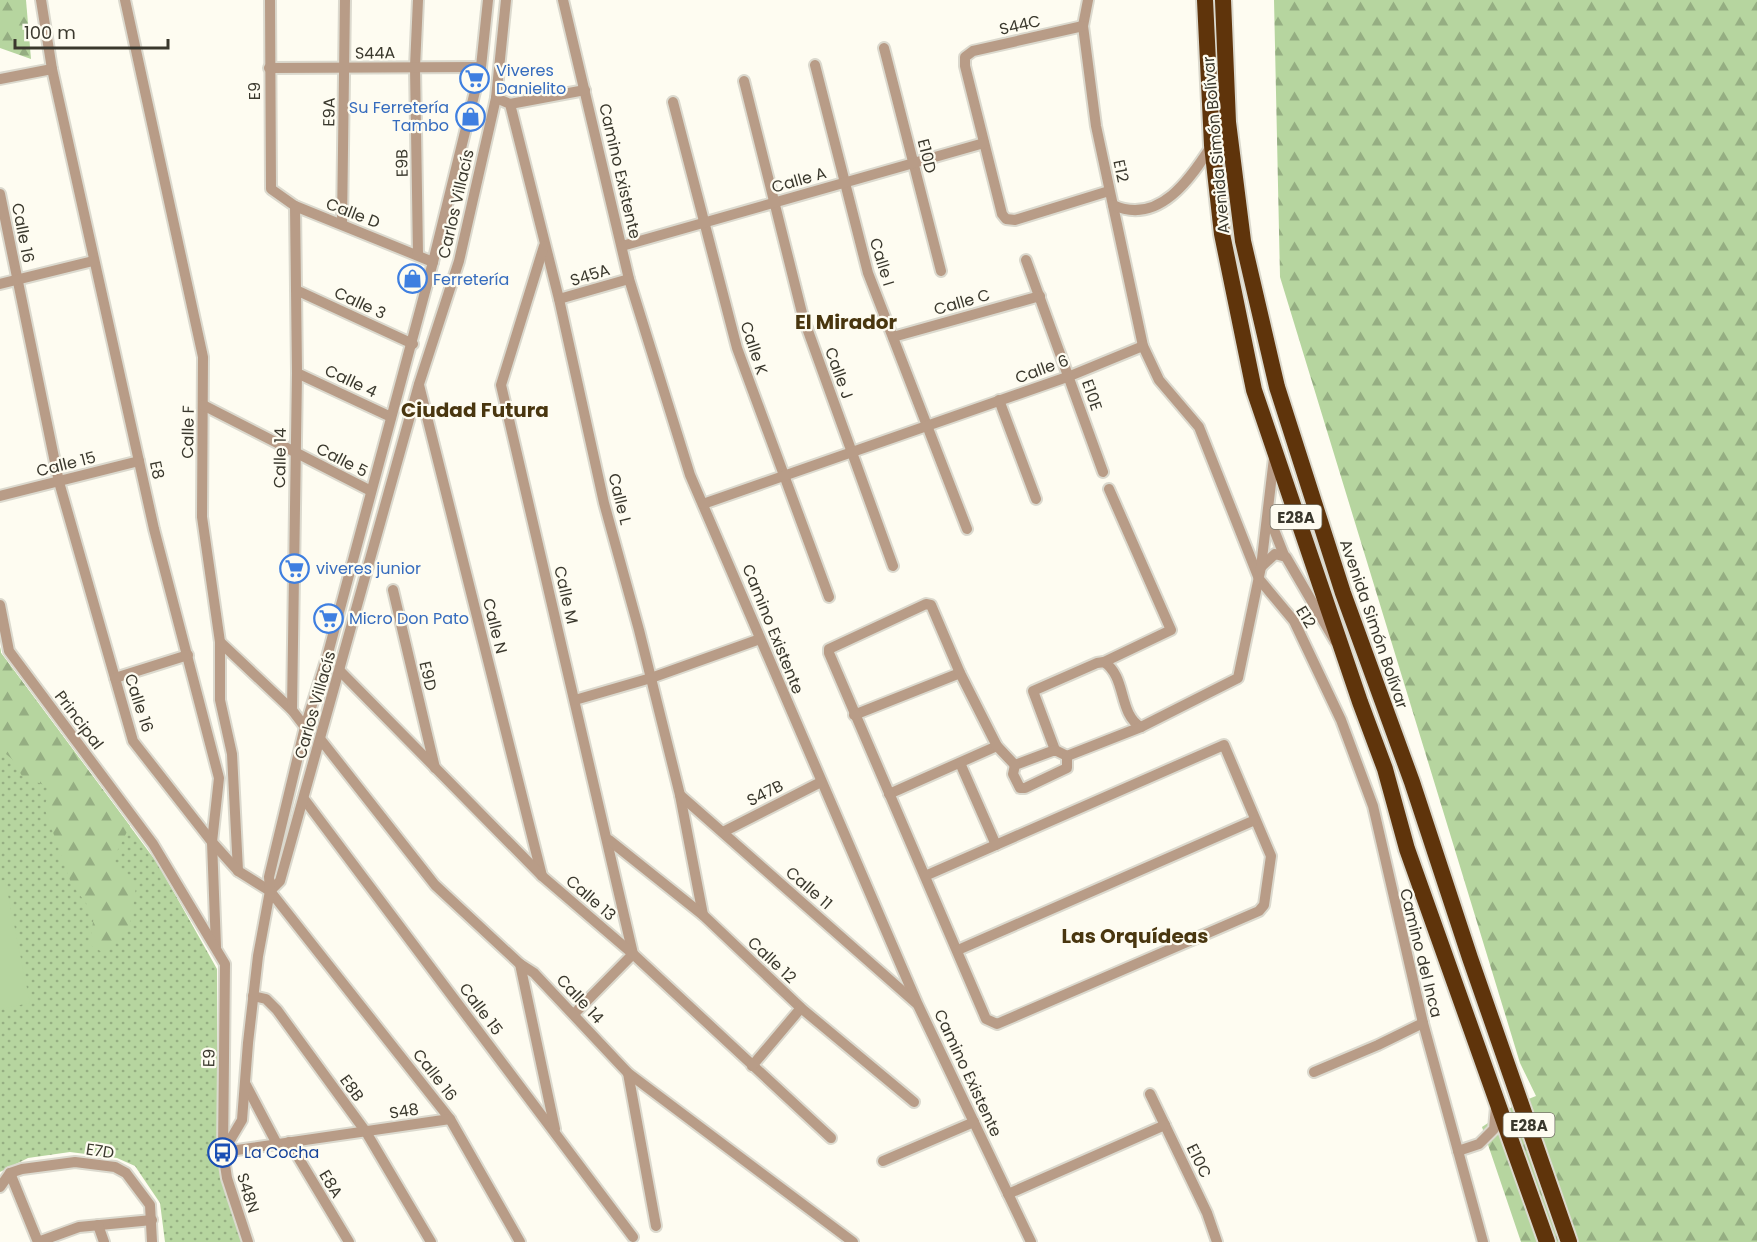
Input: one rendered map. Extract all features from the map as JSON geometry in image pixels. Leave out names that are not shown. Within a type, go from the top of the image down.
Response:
[{"type":"highway","name":"Avenida Simón Bolívar","points":[[1205,0],[1212,145],[1225,245],[1254,390],[1274,455],[1385,769],[1407,849],[1547,1242]]},
{"type":"highway","name":"Avenida Simón Bolívar","points":[[1223,0],[1228,122],[1243,241],[1277,387],[1343,592],[1412,782],[1569,1242]]},
{"type":"highway","points":[[1466,1016],[1488,1008]]},
{"type":"street","name":"E8","points":[[41,0],[52,69],[93,261],[154,529],[219,778],[212,842],[216,947]]},
{"type":"street","name":"Calle F","points":[[125,0],[203,357],[202,517],[220,642],[220,700],[232,754],[238,871]]},
{"type":"street","name":"E9","points":[[270,0],[270,183]]},
{"type":"street","name":"E9A","points":[[342,224],[345,0]]},
{"type":"street","name":"E9B","points":[[418,0],[415,67],[418,255]]},
{"type":"street","name":"Carlos Villacís","points":[[223,1152],[242,1120],[253,996],[270,891],[269,877],[305,727],[327,657],[433,262],[481,67],[489,0]]},
{"type":"street","name":"Carlos Villacís","points":[[270,891],[280,881],[419,384],[459,261],[496,98],[506,0]]},
{"type":"street","name":"Camino Existente","points":[[563,0],[629,279],[690,474],[918,1005],[1031,1242]]},
{"type":"street","name":"E12","points":[[1088,0],[1083,26],[1096,126],[1143,346]]},
{"type":"street","name":"S44C","points":[[984,143],[965,66],[965,57],[973,51],[1083,26]]},
{"type":"street","name":"E10D","points":[[884,48],[941,271]]},
{"type":"street","name":"Calle I","points":[[815,65],[868,273],[967,529]]},
{"type":"street","name":"S44A","points":[[269,68],[481,67]]},
{"type":"street","points":[[0,79],[52,69]]},
{"type":"street","name":"Calle J","points":[[744,81],[803,317],[893,566]]},
{"type":"street","points":[[496,98],[510,104],[585,90]]},
{"type":"street","name":"Calle K","points":[[673,102],[737,348],[829,597]]},
{"type":"street","name":"Calle L","points":[[510,104],[544,245],[560,299],[604,503],[680,795],[703,915]]},
{"type":"street","points":[[984,143],[1002,214],[1006,219],[1014,220],[1109,190]]},
{"type":"street","name":"Calle A","points":[[622,246],[984,143]]},
{"type":"street","points":[[1113,205],[1125,211],[1140,211],[1164,202],[1193,176],[1212,145]]},
{"type":"street","name":"Calle D","points":[[270,183],[274,193],[294,206],[433,262]]},
{"type":"street","name":"Calle 16","points":[[0,194],[59,482],[133,741],[212,842],[238,871],[270,891],[450,1119]]},
{"type":"street","name":"Calle 14","points":[[292,710],[297,373],[294,206]]},
{"type":"street","name":"Calle M","points":[[544,245],[501,385],[609,840],[633,954]]},
{"type":"street","name":"E10E","points":[[1026,260],[1070,375],[1102,472]]},
{"type":"street","points":[[0,284],[93,261]]},
{"type":"street","name":"S45A","points":[[560,299],[629,279]]},
{"type":"street","name":"Calle 3","points":[[296,290],[412,344]]},
{"type":"street","name":"Calle C","points":[[892,337],[1040,296]]},
{"type":"street","points":[[1143,346],[1159,380],[1199,427],[1259,579]]},
{"type":"street","name":"Calle 6","points":[[703,504],[1070,375],[1143,346]]},
{"type":"street","name":"Calle 4","points":[[297,373],[392,417]]},
{"type":"street","name":"Calle N","points":[[419,384],[542,876]]},
{"type":"street","points":[[999,400],[1036,499]]},
{"type":"street","name":"Calle 5","points":[[203,405],[371,491]]},
{"type":"street","points":[[1109,489],[1171,630],[1104,662],[1069,674],[1033,691],[1055,750],[1067,756],[1141,727],[1238,678],[1261,567],[1274,455]]},
{"type":"street","name":"Calle 15","points":[[0,496],[139,461]]},
{"type":"street","points":[[1267,514],[1284,555],[1292,565],[1323,624],[1343,652]]},
{"type":"street","points":[[1261,567],[1272,556],[1284,555]]},
{"type":"street","name":"E12","points":[[1259,579],[1294,621],[1319,676]]},
{"type":"street","name":"E9D","points":[[393,590],[435,769]]},
{"type":"street","points":[[925,876],[1224,745],[1270,856],[1264,905],[1259,911],[998,1024],[991,1024],[986,1019],[854,715],[828,653],[829,649],[832,645],[927,604],[934,608],[960,674],[997,746],[1015,765]]},
{"type":"street","name":"Principal","points":[[0,605],[9,651],[153,844],[225,964]]},
{"type":"street","points":[[575,700],[651,678],[760,639]]},
{"type":"street","points":[[220,642],[292,710],[305,727]]},
{"type":"street","points":[[115,678],[188,656]]},
{"type":"street","points":[[1104,662],[1112,667],[1117,676],[1130,717],[1141,727]]},
{"type":"street","name":"Calle 13","points":[[340,671],[542,876],[633,954],[831,1138]]},
{"type":"street","points":[[854,715],[960,674]]},
{"type":"street","name":"Camino del Inca","points":[[1319,676],[1341,720],[1373,806],[1423,1023],[1483,1242]]},
{"type":"street","name":"Calle 14","points":[[321,740],[435,885],[520,964],[534,973],[628,1073],[853,1242]]},
{"type":"street","points":[[889,794],[997,746]]},
{"type":"street","points":[[1015,765],[1055,750]]},
{"type":"street","points":[[1015,765],[1013,774],[1022,789],[1065,770],[1067,756]]},
{"type":"street","points":[[960,763],[996,845]]},
{"type":"street","name":"S47B","points":[[723,831],[821,782]]},
{"type":"street","name":"Calle 11","points":[[680,795],[918,1005]]},
{"type":"street","name":"Calle 15","points":[[304,799],[633,1237]]},
{"type":"street","points":[[958,950],[1255,820]]},
{"type":"street","name":"Calle 12","points":[[609,840],[703,915],[801,1008],[914,1102]]},
{"type":"street","points":[[573,1014],[633,954]]},
{"type":"street","name":"E9","points":[[223,1152],[225,964]]},
{"type":"street","points":[[520,964],[556,1132]]},
{"type":"street","name":"E8B","points":[[253,996],[266,999],[277,1010],[366,1132],[431,1242]]},
{"type":"street","points":[[752,1066],[801,1008]]},
{"type":"street","points":[[1314,1072],[1423,1023]]},
{"type":"street","points":[[628,1073],[656,1226]]},
{"type":"street","points":[[245,1083],[277,1144]]},
{"type":"street","name":"E10C","points":[[1150,1094],[1207,1213],[1217,1242]]},
{"type":"street","points":[[1458,1151],[1479,1144],[1494,1129],[1496,1101]]},
{"type":"street","points":[[450,1119],[520,1242]]},
{"type":"street","name":"S48","points":[[223,1152],[450,1119]]},
{"type":"street","points":[[883,1161],[974,1122]]},
{"type":"street","points":[[1008,1194],[1165,1125]]},
{"type":"street","name":"E8A","points":[[288,1142],[349,1242]]},
{"type":"street","name":"S48N","points":[[223,1152],[227,1178],[248,1242]]},
{"type":"street","name":"E7D","points":[[10,1173],[22,1169],[75,1162],[115,1167],[126,1173],[145,1195],[150,1205],[152,1242]]},
{"type":"street","points":[[0,1187],[10,1173]]},
{"type":"street","points":[[10,1173],[38,1242],[70,1229],[152,1220]]},
{"type":"street","points":[[98,1225],[104,1242]]},
{"type":"green space","points":[[0,0],[26,0],[31,59],[0,48]]},
{"type":"green space","points":[[1274,0],[1757,0],[1757,1242],[1521,1242],[1482,1127],[1518,1103],[1536,1096],[1520,1063],[1280,277]]},
{"type":"green space","points":[[0,647],[1,653],[158,864],[217,969],[217,1161],[243,1242],[165,1242],[160,1203],[135,1166],[117,1158],[70,1152],[28,1158],[0,1172]]},
{"type":"green space","points":[[0,647],[1,653],[130,826],[111,863],[136,887],[130,924],[104,953],[90,945],[94,914],[71,883],[44,807],[51,788],[22,776],[12,759],[0,749]]},
{"type":"green space","points":[[5,880],[30,1003],[0,1009],[0,881]]},
{"type":"place","name":"Viveres Danielito","points":[[475,79]]},
{"type":"place","name":"Su Ferretería Tambo","points":[[470,116]]},
{"type":"place","name":"Ferretería","points":[[412,279]]},
{"type":"place","name":"viveres junior","points":[[295,568]]},
{"type":"place","name":"Micro Don Pato","points":[[328,618]]},
{"type":"place","name":"La Cocha","points":[[223,1152]]},
{"type":"district","name":"El Mirador","points":[[846,322]]},
{"type":"district","name":"Ciudad Futura","points":[[475,410]]},
{"type":"district","name":"Las Orquídeas","points":[[1135,936]]}]
